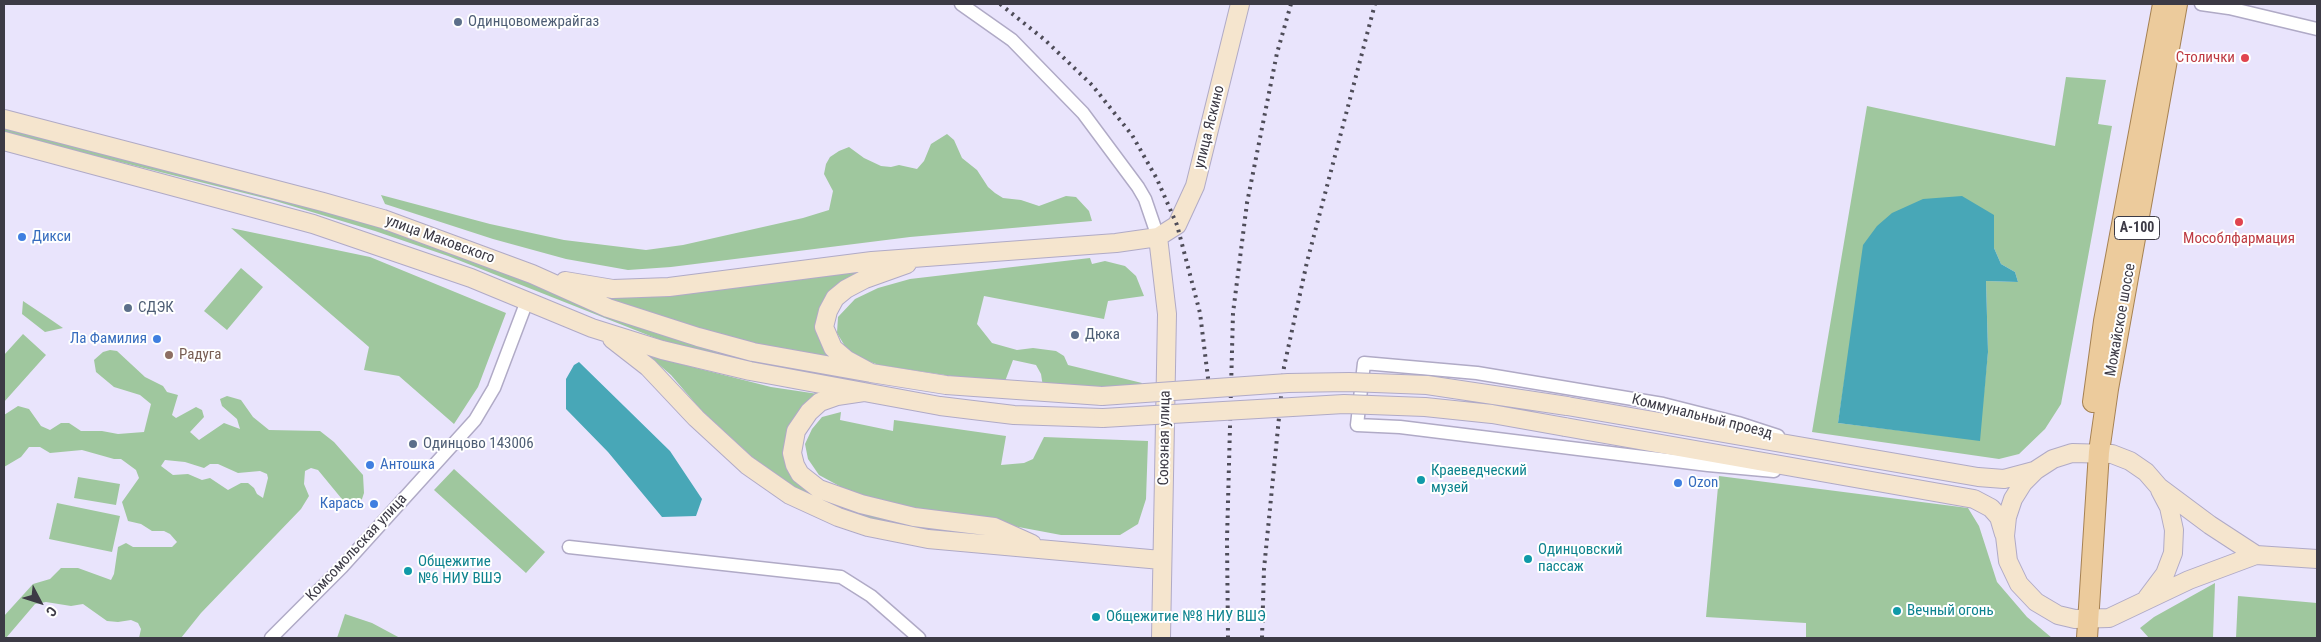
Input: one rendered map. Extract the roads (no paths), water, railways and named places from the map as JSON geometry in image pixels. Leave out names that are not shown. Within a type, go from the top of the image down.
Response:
[{"type":"main road","name":"улица Яскино","points":[[1158,238],[1177,225],[1194,186],[1240,4]]},
{"type":"main road","name":"Можайское шоссе","points":[[2081,629],[2104,321],[2163,4]]},
{"type":"main road","name":"Можайское шоссе","points":[[2093,452],[2108,389],[2177,4]]},
{"type":"main road","name":"улица Маковского","points":[[4,119],[384,219],[532,274],[608,308],[698,337],[753,352],[946,385],[1102,396],[1288,383],[1349,382],[1427,385],[1568,406],[1801,446]]},
{"type":"main road","name":"улица Маковского","points":[[4,141],[314,224],[463,275],[592,328],[662,350],[750,371],[940,406],[995,413],[1103,418],[1344,404],[1425,407],[1492,414],[1826,474]]},
{"type":"main road","points":[[532,274],[597,287],[642,289],[872,261],[1158,238]]},
{"type":"main road","name":"Союзная улица","points":[[1158,238],[1167,314],[1161,638]]},
{"type":"main road","points":[[871,373],[847,360],[833,348],[824,327],[828,311],[835,298],[846,289],[865,279],[924,258]]},
{"type":"main road","points":[[592,328],[617,342],[633,354],[720,442],[747,465],[790,495],[816,508],[868,527],[928,539],[1161,560]]},
{"type":"main road","points":[[864,392],[838,396],[820,402],[802,421],[793,442],[792,453],[800,474],[808,482],[819,489],[861,504],[914,517],[994,527],[1044,549]]},
{"type":"main road","name":"Коммунальный проезд","points":[[1801,446],[1978,477],[2004,479],[2036,470]]},
{"type":"main road","points":[[2256,554],[2210,525],[2159,487],[2146,472],[2130,461],[2112,454],[2093,452],[2072,453],[2053,459],[2036,470],[2023,483],[2013,500],[2007,517],[2005,536],[2008,561],[2019,584],[2036,602],[2081,629],[2135,608],[2189,580],[2256,554],[2317,559]]},
{"type":"main road","points":[[1826,474],[1984,503],[1998,517],[2005,536]]},
{"type":"main road","points":[[2135,608],[2152,593],[2165,574],[2173,552],[2174,530],[2171,515],[2159,487]]},
{"type":"street","points":[[961,4],[1012,40],[1084,113],[1138,187],[1145,199],[1158,238]]},
{"type":"street","points":[[2200,4],[2230,8],[2317,29]]},
{"type":"street","name":"Комсомольская улица","points":[[271,638],[342,567],[476,420],[486,404],[527,301]]},
{"type":"street","name":"Коммунальный проезд","points":[[1756,470],[1409,428],[1357,425],[1364,363],[1477,373],[1663,404],[1738,423],[1779,436],[1801,446]]},
{"type":"street","points":[[1797,469],[1805,467],[1810,460],[1809,451],[1801,446]]},
{"type":"street","points":[[1756,470],[1859,486],[1867,485],[1871,482],[1878,469],[1875,459]]},
{"type":"street","points":[[1756,470],[1826,474]]},
{"type":"street","points":[[569,547],[841,577],[871,596],[919,638]]},
{"type":"water","points":[[1962,196],[1994,215],[1994,248],[2001,264],[2015,272],[2018,282],[1986,281],[1988,352],[1980,441],[1838,423],[1863,245],[1877,226],[1892,213],[1923,199]]},
{"type":"water","points":[[579,362],[670,451],[702,499],[696,516],[662,517],[608,452],[566,409],[566,379],[574,365]]},
{"type":"railway","points":[[1000,4],[1045,40],[1092,85],[1132,135],[1157,179],[1177,225],[1200,313],[1209,386]]},
{"type":"railway","points":[[1228,638],[1227,540],[1233,313],[1247,203],[1277,53],[1291,4]]},
{"type":"railway","points":[[1262,638],[1264,569],[1284,367],[1307,262],[1375,4]]},
{"type":"place","name":"Одинцовомежрайгаз","points":[[458,22]]},
{"type":"place","name":"Столички","points":[[2245,58]]},
{"type":"place","name":"Мособлфармация","points":[[2239,222]]},
{"type":"place","name":"Дикси","points":[[22,237]]},
{"type":"place","name":"СДЭК","points":[[128,308]]},
{"type":"place","name":"Дюка","points":[[1075,335]]},
{"type":"place","name":"Ла Фамилия","points":[[157,339]]},
{"type":"place","name":"Радуга","points":[[169,355]]},
{"type":"place","name":"Одинцово 143006","points":[[413,444]]},
{"type":"place","name":"Антошка","points":[[370,465]]},
{"type":"place","name":"Краеведческий музей","points":[[1421,480]]},
{"type":"place","name":"Ozon","points":[[1678,483]]},
{"type":"place","name":"Карась","points":[[374,504]]},
{"type":"place","name":"Одинцовский пассаж","points":[[1528,559]]},
{"type":"place","name":"Общежитие №6 НИУ ВШЭ","points":[[408,571]]},
{"type":"place","name":"Вечный огонь","points":[[1897,611]]},
{"type":"place","name":"Общежитие №8 НИУ ВШЭ","points":[[1096,617]]}]
